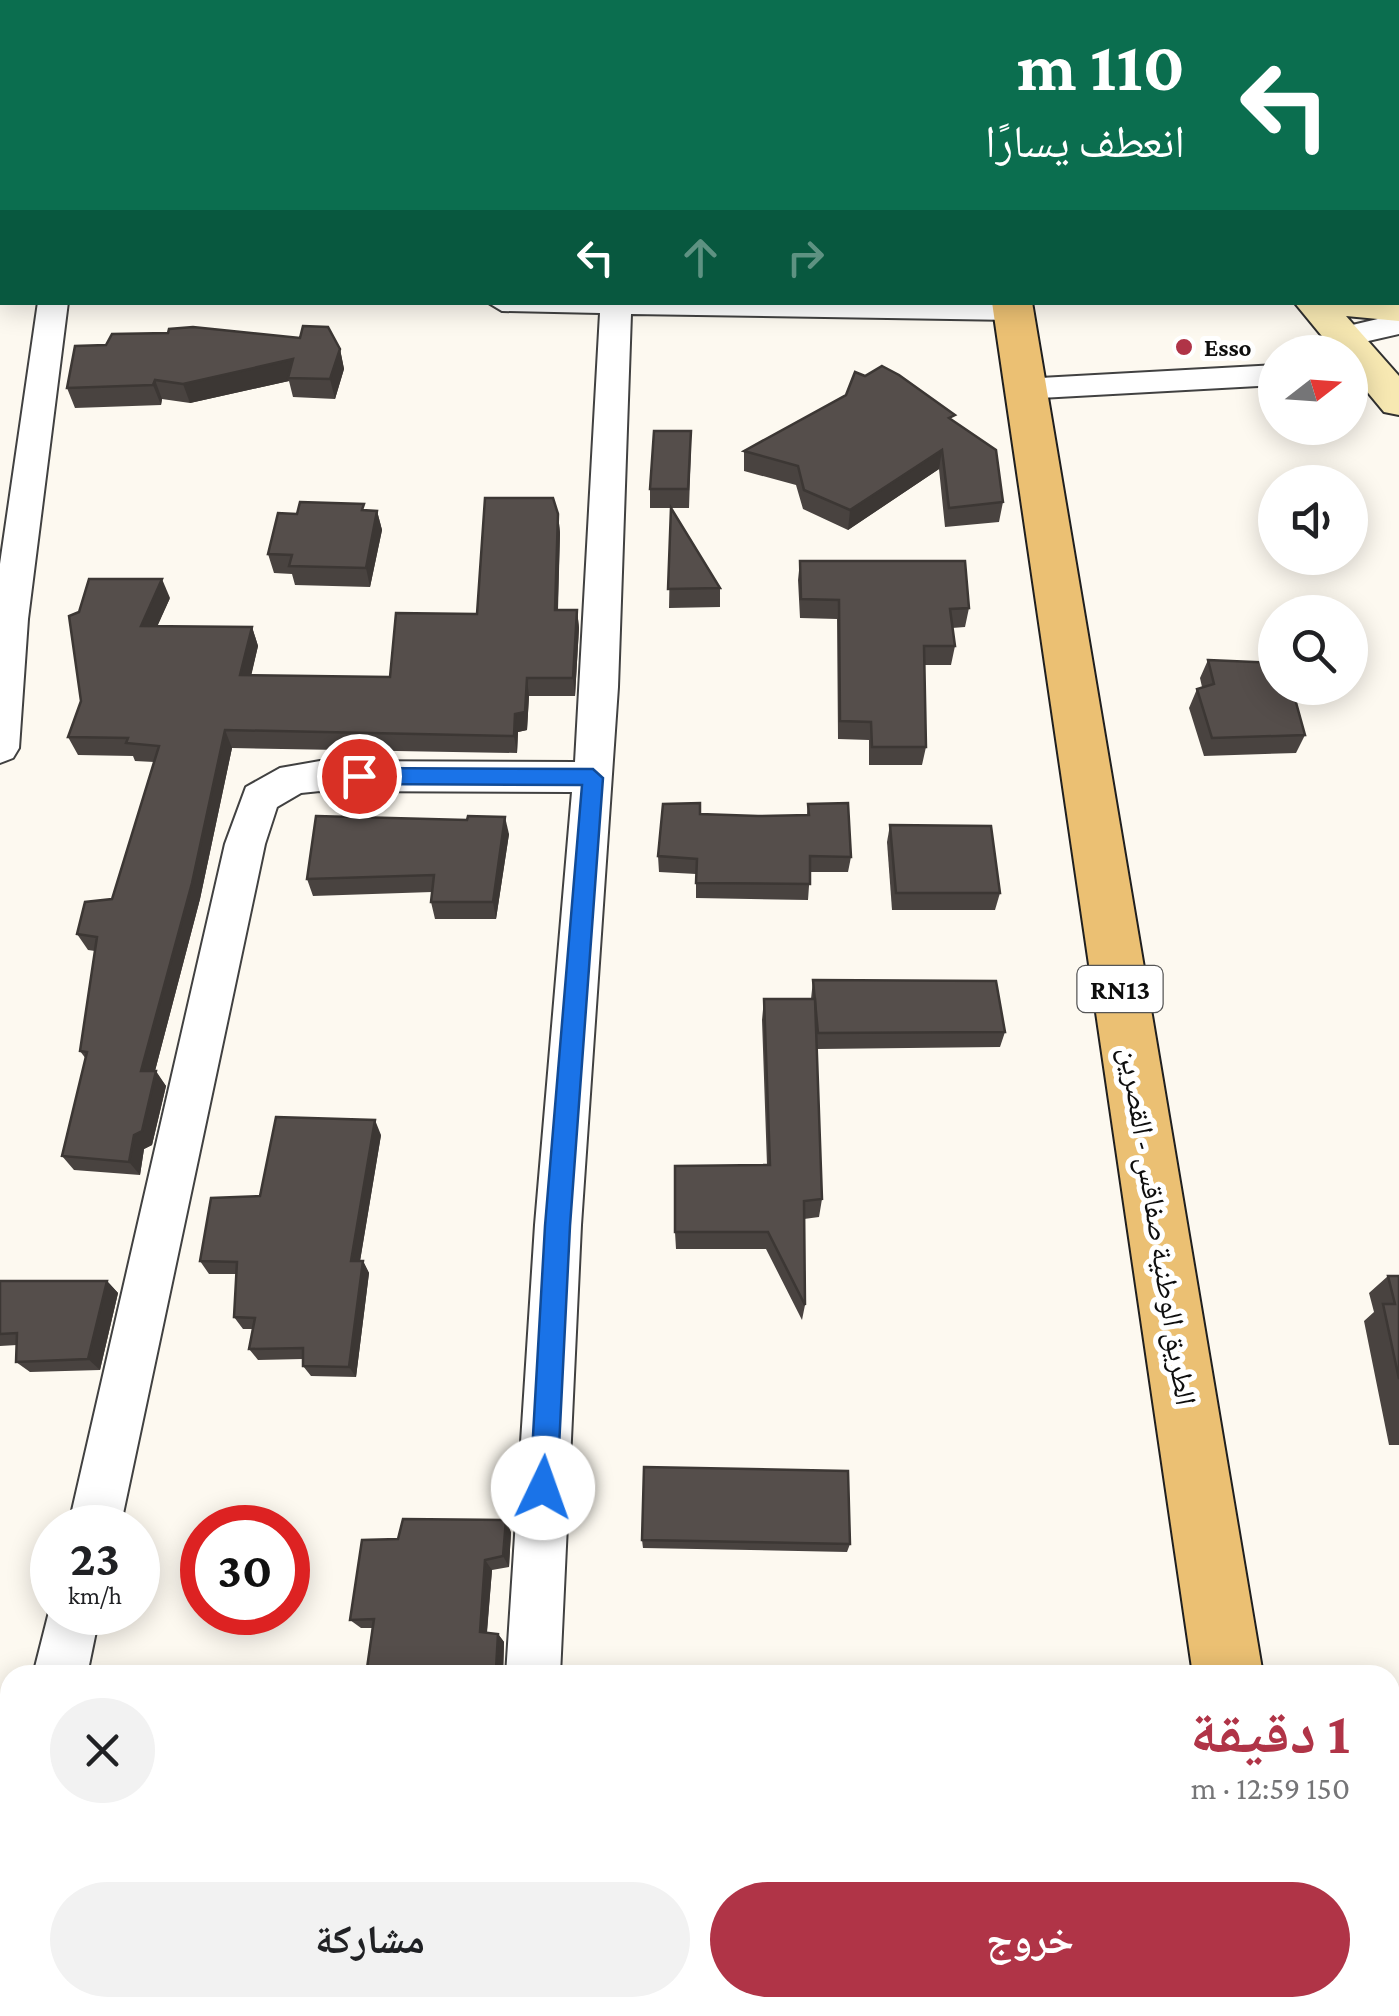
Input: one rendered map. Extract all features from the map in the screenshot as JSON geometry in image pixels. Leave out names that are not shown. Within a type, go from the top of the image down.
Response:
[{"type":"main road","points":[[1316,305],[1369,365],[1399,309]]},
{"type":"main road","name":"الطريق الوطنية صفاقس - القصرين","points":[[1012,307],[1226,1665]]},
{"type":"street","points":[[0,748],[10,619],[52,305]]},
{"type":"street","points":[[534,1665],[558,1226],[593,778],[616,305],[1012,307]]},
{"type":"street","points":[[1369,365],[1399,324]]},
{"type":"street","points":[[1022,388],[1258,376]]},
{"type":"street","points":[[99,1505],[245,844],[260,798],[294,779],[320,776],[593,778]]},
{"type":"street","points":[[62,1665],[69,1635]]},
{"type":"building","points":[[303,326],[328,327],[340,349],[330,379],[288,378],[293,359],[183,384],[155,380],[153,385],[67,388],[75,346],[106,345],[112,334],[168,333],[169,329],[193,327],[300,338]]},
{"type":"building","points":[[882,366],[955,415],[949,418],[996,450],[1003,502],[949,508],[942,450],[850,510],[804,490],[798,466],[744,451],[846,395],[855,372],[865,376]]},
{"type":"building","points":[[654,431],[691,431],[688,489],[650,489]]},
{"type":"building","points":[[485,498],[553,498],[558,514],[555,610],[577,610],[573,678],[527,678],[525,712],[515,714],[514,736],[225,730],[192,883],[141,1071],[156,1071],[142,1131],[134,1135],[129,1162],[62,1156],[87,1052],[80,1051],[97,937],[77,934],[85,902],[112,899],[159,746],[126,743],[128,738],[68,737],[81,701],[69,616],[79,612],[89,579],[162,579],[141,626],[252,627],[240,675],[390,677],[396,613],[477,614]]},
{"type":"building","points":[[300,502],[364,504],[362,510],[377,511],[366,568],[289,566],[292,555],[268,554],[278,513],[297,514]]},
{"type":"building","points":[[671,508],[720,588],[668,589]]},
{"type":"building","points":[[800,561],[965,561],[969,608],[950,609],[955,646],[924,646],[926,747],[872,747],[871,722],[840,721],[839,600],[801,599]]},
{"type":"building","points":[[1208,660],[1258,662],[1258,705],[1297,705],[1305,735],[1212,738],[1197,689],[1214,684]]},
{"type":"building","points":[[700,803],[700,814],[758,816],[809,815],[808,804],[848,803],[851,857],[810,856],[810,884],[696,883],[697,859],[658,856],[663,804]]},
{"type":"building","points":[[316,816],[467,820],[468,816],[505,817],[493,902],[431,902],[434,875],[307,879]]},
{"type":"building","points":[[890,825],[991,826],[1000,893],[896,893]]},
{"type":"building","points":[[813,980],[996,981],[1005,1032],[818,1033]]},
{"type":"building","points":[[764,999],[815,999],[822,1199],[804,1201],[805,1305],[768,1232],[675,1232],[675,1166],[770,1165]]},
{"type":"building","points":[[276,1117],[375,1120],[351,1261],[363,1261],[349,1367],[303,1366],[303,1348],[249,1349],[255,1318],[234,1317],[237,1262],[200,1261],[211,1198],[260,1196]]},
{"type":"building","points":[[1388,1276],[1399,1276],[1399,1379],[1383,1304],[1395,1304]]},
{"type":"building","points":[[0,1281],[107,1281],[88,1359],[16,1362],[17,1333],[0,1334]]},
{"type":"building","points":[[644,1467],[848,1471],[850,1544],[642,1540]]},
{"type":"building","points":[[403,1519],[506,1520],[503,1556],[485,1560],[480,1632],[498,1634],[496,1665],[367,1665],[374,1619],[350,1620],[362,1540],[398,1539]]},
{"type":"place","name":"Esso","points":[[1184,347]]},
{"type":"route","points":[[359,776],[593,778],[558,1226],[543,1488]]}]
